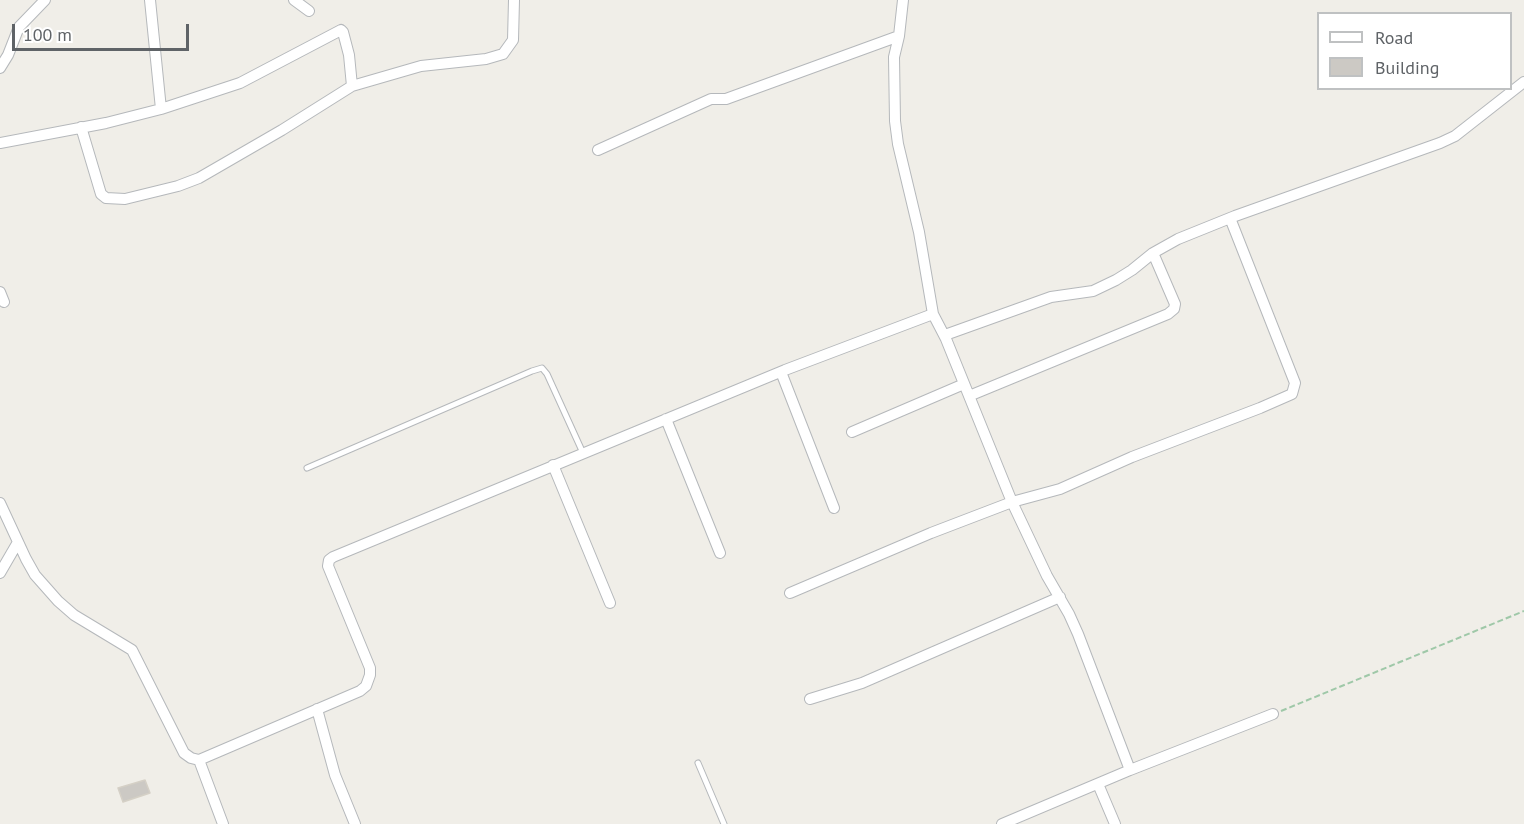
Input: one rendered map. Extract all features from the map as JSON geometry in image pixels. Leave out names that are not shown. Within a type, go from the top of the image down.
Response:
[{"type":"street","points":[[0,68],[19,27],[45,0]]},
{"type":"street","points":[[150,0],[161,109]]},
{"type":"street","points":[[294,0],[309,11]]},
{"type":"street","points":[[81,127],[101,194],[106,198],[125,199],[178,186],[199,178],[352,86],[420,66],[486,59],[503,54],[513,40],[514,0]]},
{"type":"street","points":[[903,0],[894,57],[895,121],[898,144],[919,232],[933,314],[945,335],[1012,502],[1047,576],[1070,614],[1130,770]]},
{"type":"street","points":[[0,143],[161,109],[240,83],[341,30],[349,55],[352,86]]},
{"type":"street","points":[[598,150],[711,99],[726,99],[899,36]]},
{"type":"street","points":[[945,335],[1051,297],[1093,291],[1132,270],[1153,253],[1178,239],[1230,218],[1440,143],[1455,136],[1524,82]]},
{"type":"street","points":[[790,593],[931,533],[1012,502],[1060,489],[1132,457],[1292,394],[1295,383],[1230,218]]},
{"type":"street","points":[[969,396],[1168,315],[1174,309],[1175,303],[1153,253]]},
{"type":"street","points":[[199,760],[360,691],[366,686],[370,668],[328,566],[329,560],[781,372],[933,314]]},
{"type":"street","points":[[781,372],[834,508]]},
{"type":"street","points":[[852,432],[964,384]]},
{"type":"street","points":[[666,419],[720,553]]},
{"type":"street","points":[[553,465],[610,603]]},
{"type":"street","points":[[0,503],[35,575],[58,601],[74,615],[132,650],[184,753],[199,760],[223,824]]},
{"type":"street","points":[[0,573],[18,542]]},
{"type":"street","points":[[810,699],[862,683],[1060,597]]},
{"type":"street","points":[[317,709],[335,775],[355,824]]},
{"type":"street","points":[[1002,824],[1130,770],[1273,714]]},
{"type":"street","points":[[1098,784],[1114,824]]},
{"type":"lane","points":[[307,468],[542,368],[547,374],[583,453]]},
{"type":"lane","points":[[698,763],[724,824]]},
{"type":"path","points":[[1273,714],[1524,611]]},
{"type":"building","points":[[145,780],[150,793],[123,802],[118,788]]}]
